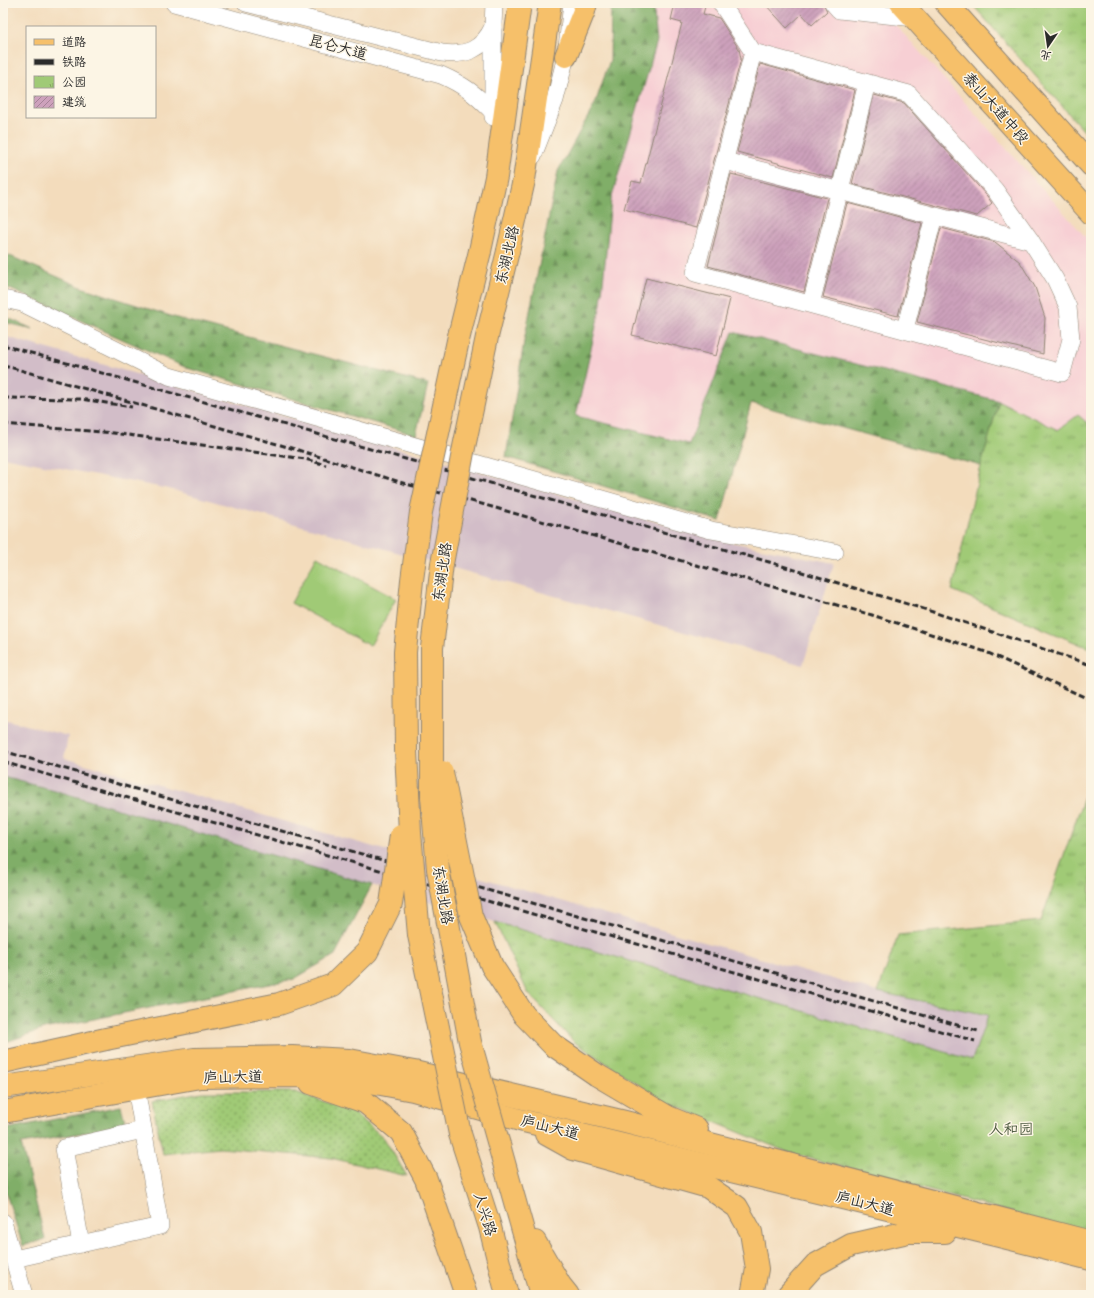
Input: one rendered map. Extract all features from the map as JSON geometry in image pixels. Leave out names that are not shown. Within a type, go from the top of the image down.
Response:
[{"type":"main road","name":"东湖北路","points":[[460,1134],[419,935],[410,834],[406,750],[405,652],[421,512],[459,336],[496,177],[520,3]]},
{"type":"main road","name":"东湖北路","points":[[519,1215],[470,1042],[438,869],[432,797],[432,648],[442,564],[463,452],[524,180],[550,3]]},
{"type":"main road","points":[[566,56],[586,3]]},
{"type":"main road","points":[[946,3],[1091,165]]},
{"type":"main road","name":"泰山大道中段","points":[[908,11],[1091,213]]},
{"type":"main road","points":[[432,720],[471,916],[492,966],[524,1015],[553,1045],[597,1075],[668,1117],[787,1164]]},
{"type":"main road","points":[[3,1062],[106,1039],[279,1004],[333,985],[367,952],[391,904],[408,788]]},
{"type":"main road","name":"庐山大道","points":[[3,1087],[194,1058],[292,1057],[349,1060],[414,1072],[610,1119],[1091,1242]]},
{"type":"main road","points":[[291,1076],[365,1102],[401,1132],[426,1179],[466,1295]]},
{"type":"main road","name":"庐山大道","points":[[3,1112],[200,1077],[291,1076],[349,1078],[413,1090],[520,1120],[1091,1259]]},
{"type":"main road","points":[[520,1120],[573,1149],[708,1187],[737,1207],[751,1232],[757,1269],[752,1295]]},
{"type":"main road","name":"人兴路","points":[[460,1134],[490,1227],[507,1295]]},
{"type":"main road","points":[[519,1215],[541,1295]]},
{"type":"main road","points":[[519,1215],[560,1285],[568,1295]]},
{"type":"main road","points":[[788,1295],[815,1265],[851,1245],[908,1232],[983,1232]]},
{"type":"street","name":"昆仑大道","points":[[174,3],[441,74],[475,94],[492,112]]},
{"type":"street","name":"昆仑大道","points":[[246,3],[453,55],[466,53],[479,47],[488,37],[493,27]]},
{"type":"street","points":[[494,3],[492,112],[496,177]]},
{"type":"street","points":[[524,180],[555,100],[566,56],[572,3]]},
{"type":"street","points":[[721,3],[753,52],[909,94],[995,190],[1031,241],[1055,279],[1068,307],[1070,340],[1062,373],[695,273],[753,52]]},
{"type":"street","points":[[833,3],[839,10],[908,11]]},
{"type":"street","points":[[811,304],[866,83]]},
{"type":"street","points":[[725,161],[1031,241]]},
{"type":"street","points":[[905,329],[934,216]]},
{"type":"street","points":[[3,299],[22,303],[169,376],[711,530],[835,552]]},
{"type":"street","points":[[14,1259],[160,1226],[136,1088]]},
{"type":"street","points":[[81,1244],[64,1148],[143,1130]]},
{"type":"street","points":[[3,1222],[24,1295]]},
{"type":"shaded area","points":[[653,3],[876,3],[1091,243],[1091,426],[1078,415],[1059,430],[999,401],[733,332],[689,444],[576,416],[601,304],[611,200],[657,41]]},
{"type":"shaded area","points":[[3,336],[716,539],[834,563],[803,665],[169,489],[3,457]]},
{"type":"shaded area","points":[[3,719],[68,736],[64,758],[878,992],[989,1015],[972,1060],[495,922],[54,790],[3,777]]},
{"type":"green space","points":[[611,3],[653,3],[657,41],[611,200],[601,304],[576,416],[689,444],[733,332],[999,401],[981,466],[751,403],[720,521],[506,457],[524,341],[558,171],[595,104],[610,60]]},
{"type":"green space","points":[[971,3],[1091,3],[1091,139]]},
{"type":"green space","points":[[3,253],[81,287],[180,319],[428,384],[416,435],[187,368],[10,289],[3,288]]},
{"type":"green space","points":[[3,316],[33,329],[3,322]]},
{"type":"green space","points":[[999,401],[1058,430],[1078,415],[1091,426],[1091,649],[952,590],[981,466]]},
{"type":"green space","points":[[317,556],[396,599],[370,646],[291,603]]},
{"type":"green space","points":[[3,777],[54,790],[372,885],[335,955],[294,979],[44,1029],[3,1043]]},
{"type":"green space","name":"人和园","points":[[1091,777],[1091,1234],[790,1153],[665,1102],[574,1042],[528,993],[495,922],[972,1060],[988,1015],[878,992],[898,935],[1041,921]]},
{"type":"green space","points":[[202,1092],[295,1092],[352,1111],[384,1138],[407,1176],[331,1158],[220,1148],[163,1154],[152,1101]]},
{"type":"green space","points":[[121,1106],[126,1125],[21,1144],[45,1239],[23,1246],[3,1184],[3,1135],[6,1129]]},
{"type":"building","points":[[675,3],[706,3],[703,14],[719,18],[739,49],[741,59],[696,228],[624,209],[632,181],[641,183],[682,23],[671,20]]},
{"type":"building","points":[[764,3],[823,3],[827,11],[812,25],[802,14],[787,28]]},
{"type":"building","points":[[760,64],[855,90],[833,178],[737,152]]},
{"type":"building","points":[[874,95],[904,103],[992,203],[977,216],[852,184]]},
{"type":"building","points":[[731,174],[827,198],[804,292],[708,266]]},
{"type":"building","points":[[847,203],[922,223],[898,316],[823,297]]},
{"type":"building","points":[[941,228],[995,242],[1020,262],[1035,287],[1045,318],[1043,354],[917,322]]},
{"type":"building","points":[[646,278],[730,299],[716,356],[632,335]]},
{"type":"railway","points":[[3,345],[769,562],[927,610],[1091,665]]},
{"type":"railway","points":[[3,366],[298,450],[406,484],[471,501],[872,615],[986,652],[1091,700]]},
{"type":"railway","points":[[3,398],[81,399],[132,407]]},
{"type":"railway","points":[[3,424],[113,433],[305,459],[326,465]]},
{"type":"railway","points":[[3,751],[978,1031]]},
{"type":"railway","points":[[3,762],[975,1041]]}]
